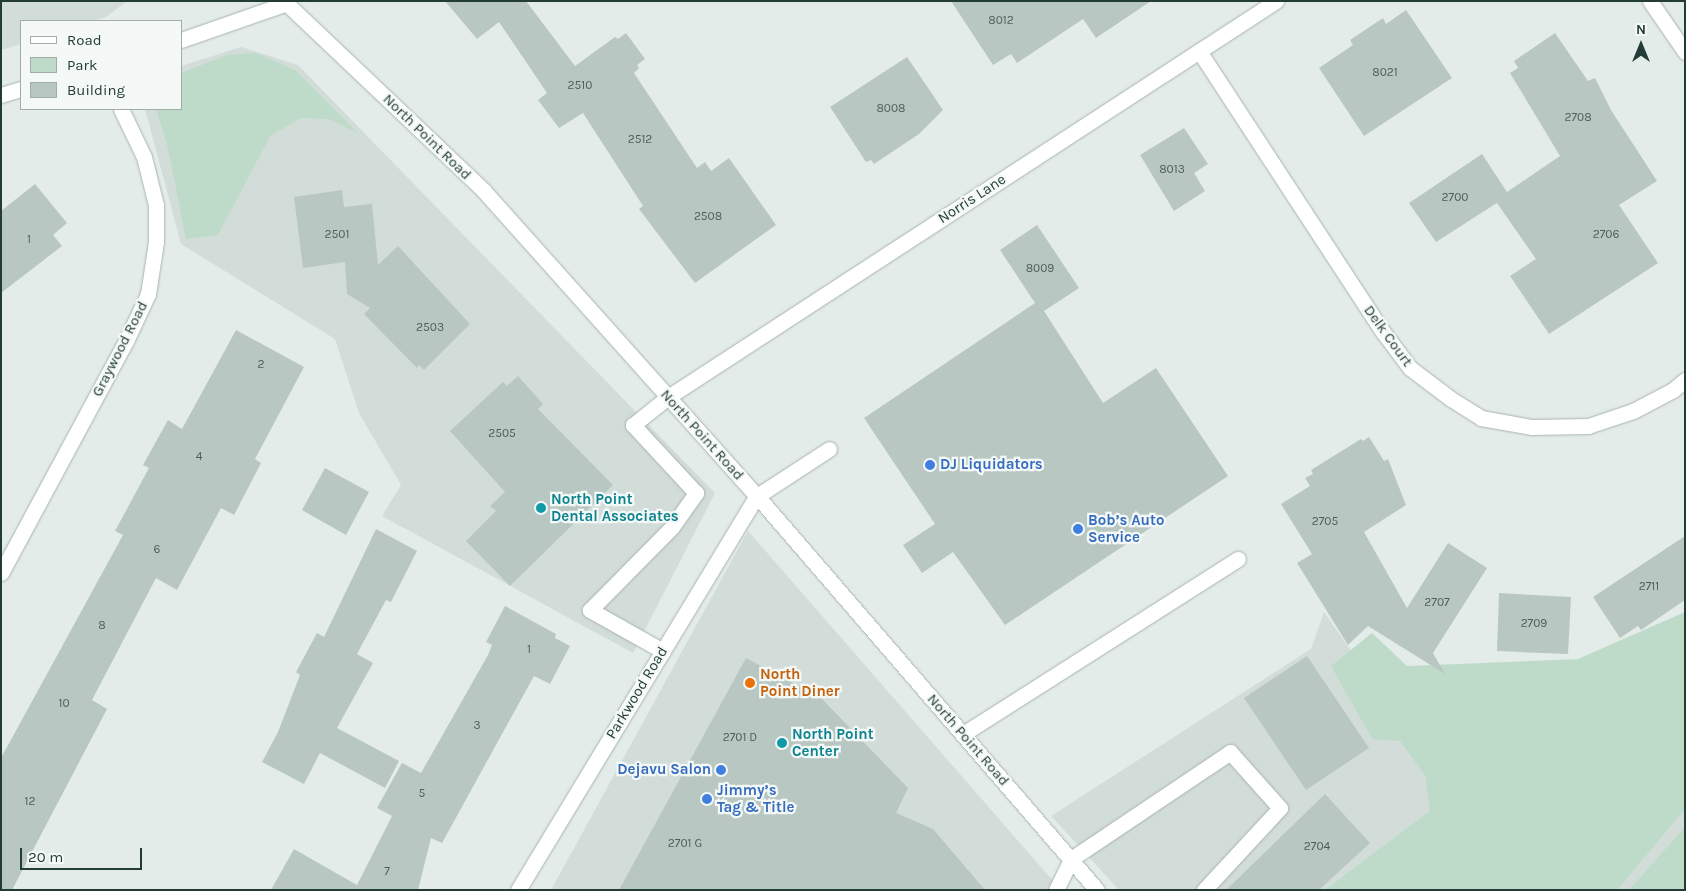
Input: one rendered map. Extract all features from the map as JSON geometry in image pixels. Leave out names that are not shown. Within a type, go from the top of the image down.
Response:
[{"type":"street","name":"Norris Lane","points":[[663,651],[590,610],[672,527],[696,494],[633,424],[668,397],[1276,1]]},
{"type":"street","points":[[1650,1],[1685,52]]},
{"type":"street","points":[[182,40],[288,2]]},
{"type":"street","name":"North Point Road","points":[[288,2],[484,191],[757,496],[1097,890]]},
{"type":"street","name":"Delk Court","points":[[1199,51],[1383,332],[1410,368],[1451,399],[1482,418],[1532,427],[1588,426],[1633,411],[1673,390],[1685,380]]},
{"type":"street","points":[[1,94],[20,89]]},
{"type":"street","name":"Graywood Road","points":[[1,573],[126,341],[148,294],[156,242],[156,205],[144,157],[122,110]]},
{"type":"street","points":[[757,496],[829,449]]},
{"type":"street","name":"Parkwood Road","points":[[518,890],[757,496]]},
{"type":"street","points":[[962,734],[1238,559]]},
{"type":"street","points":[[1056,890],[1071,859],[1230,752],[1280,808],[1204,890]]},
{"type":"shaded area","points":[[1,1],[127,1],[106,17],[96,20],[20,20],[20,44],[1,50]]},
{"type":"shaded area","points":[[241,47],[298,65],[715,493],[633,653],[382,516],[401,485],[359,413],[335,339],[181,244],[145,110],[182,110],[182,66]]},
{"type":"shaded area","points":[[748,531],[1061,890],[551,890]]},
{"type":"shaded area","points":[[1324,612],[1391,708],[1685,636],[1685,890],[1119,890],[1051,816],[1311,649]]},
{"type":"green space","points":[[256,53],[295,70],[359,134],[329,119],[301,118],[270,136],[218,235],[186,239],[168,148],[156,110],[182,110],[182,73],[227,55]]},
{"type":"green space","points":[[1685,612],[1685,809],[1617,890],[1325,890],[1430,811],[1425,775],[1400,741],[1372,739],[1331,666],[1372,633],[1407,666],[1578,659]]},
{"type":"green space","points":[[1685,827],[1685,890],[1629,890]]},
{"type":"building","points":[[445,1],[526,1],[575,66],[615,37],[618,39],[626,33],[645,59],[637,65],[639,68],[634,73],[697,168],[705,162],[711,171],[729,158],[776,225],[695,283],[639,209],[643,206],[583,113],[559,128],[538,100],[547,93],[499,22],[477,39]]},
{"type":"building","points":[[951,1],[1151,1],[1096,38],[1083,19],[1017,63],[1011,54],[993,65]]},
{"type":"building","points":[[1406,10],[1452,78],[1364,136],[1319,68],[1353,45],[1350,40],[1383,18],[1386,24]]},
{"type":"building","points":[[1555,33],[1588,81],[1595,78],[1611,110],[1657,181],[1619,205],[1658,263],[1549,334],[1510,276],[1536,259],[1497,203],[1436,242],[1409,203],[1482,154],[1507,192],[1560,156],[1510,73],[1518,68],[1514,61]]},
{"type":"building","points":[[907,57],[943,110],[919,134],[874,164],[871,160],[866,162],[830,107]]},
{"type":"building","points":[[1184,128],[1208,164],[1194,173],[1205,191],[1174,211],[1140,155]]},
{"type":"building","points":[[35,184],[67,223],[53,235],[62,246],[1,293],[1,211]]},
{"type":"building","points":[[342,190],[344,207],[372,204],[378,265],[398,246],[470,324],[424,370],[419,365],[417,368],[364,314],[370,308],[347,294],[345,262],[303,268],[294,197]]},
{"type":"building","points":[[1037,225],[1079,288],[1044,311],[1103,403],[1156,368],[1228,476],[1005,625],[953,552],[922,573],[903,545],[935,524],[864,418],[1035,303],[1000,250]]},
{"type":"building","points":[[236,330],[304,367],[255,459],[261,463],[234,515],[221,508],[177,590],[156,578],[92,700],[107,709],[12,890],[1,890],[1,758],[123,535],[115,531],[149,468],[143,465],[168,420],[182,429]]},
{"type":"building","points":[[518,376],[543,404],[538,409],[613,485],[510,586],[466,541],[496,511],[490,506],[505,492],[450,431],[503,382],[507,386]]},
{"type":"building","points":[[1369,437],[1384,461],[1388,459],[1406,505],[1364,532],[1407,608],[1448,543],[1487,568],[1433,653],[1445,674],[1368,626],[1348,645],[1297,563],[1312,554],[1281,504],[1310,486],[1305,478],[1313,474],[1311,470],[1361,439],[1363,441]]},
{"type":"building","points":[[325,468],[369,492],[346,535],[302,510]]},
{"type":"building","points":[[376,529],[417,551],[391,602],[386,600],[357,654],[373,663],[337,728],[399,761],[385,788],[320,753],[304,784],[262,762],[278,732],[300,675],[296,672],[317,633],[324,637]]},
{"type":"building","points":[[1685,536],[1685,600],[1641,630],[1638,626],[1620,638],[1593,597]]},
{"type":"building","points":[[1499,593],[1571,597],[1568,654],[1497,651]]},
{"type":"building","points":[[505,606],[556,634],[555,638],[570,646],[550,684],[534,676],[442,843],[431,838],[418,890],[271,890],[294,849],[357,885],[392,816],[377,808],[402,763],[421,773],[488,655],[492,645],[486,642]]},
{"type":"building","points":[[1307,656],[1369,748],[1306,790],[1244,698]]},
{"type":"building","name":"North Point Center","points":[[746,658],[821,698],[908,788],[896,813],[933,829],[985,890],[619,890]]},
{"type":"building","points":[[1325,794],[1370,843],[1319,890],[1226,890]]},
{"type":"place","name":"DJ Liquidators","points":[[930,465]]},
{"type":"place","name":"North Point Dental Associates","points":[[541,508]]},
{"type":"place","name":"Bob’s Auto Service","points":[[1078,529]]},
{"type":"place","name":"North Point Diner","points":[[750,683]]},
{"type":"place","name":"North Point Center","points":[[782,743]]},
{"type":"place","name":"Dejavu Salon","points":[[721,770]]},
{"type":"place","name":"Jimmy’s Tag & Title","points":[[707,799]]}]
